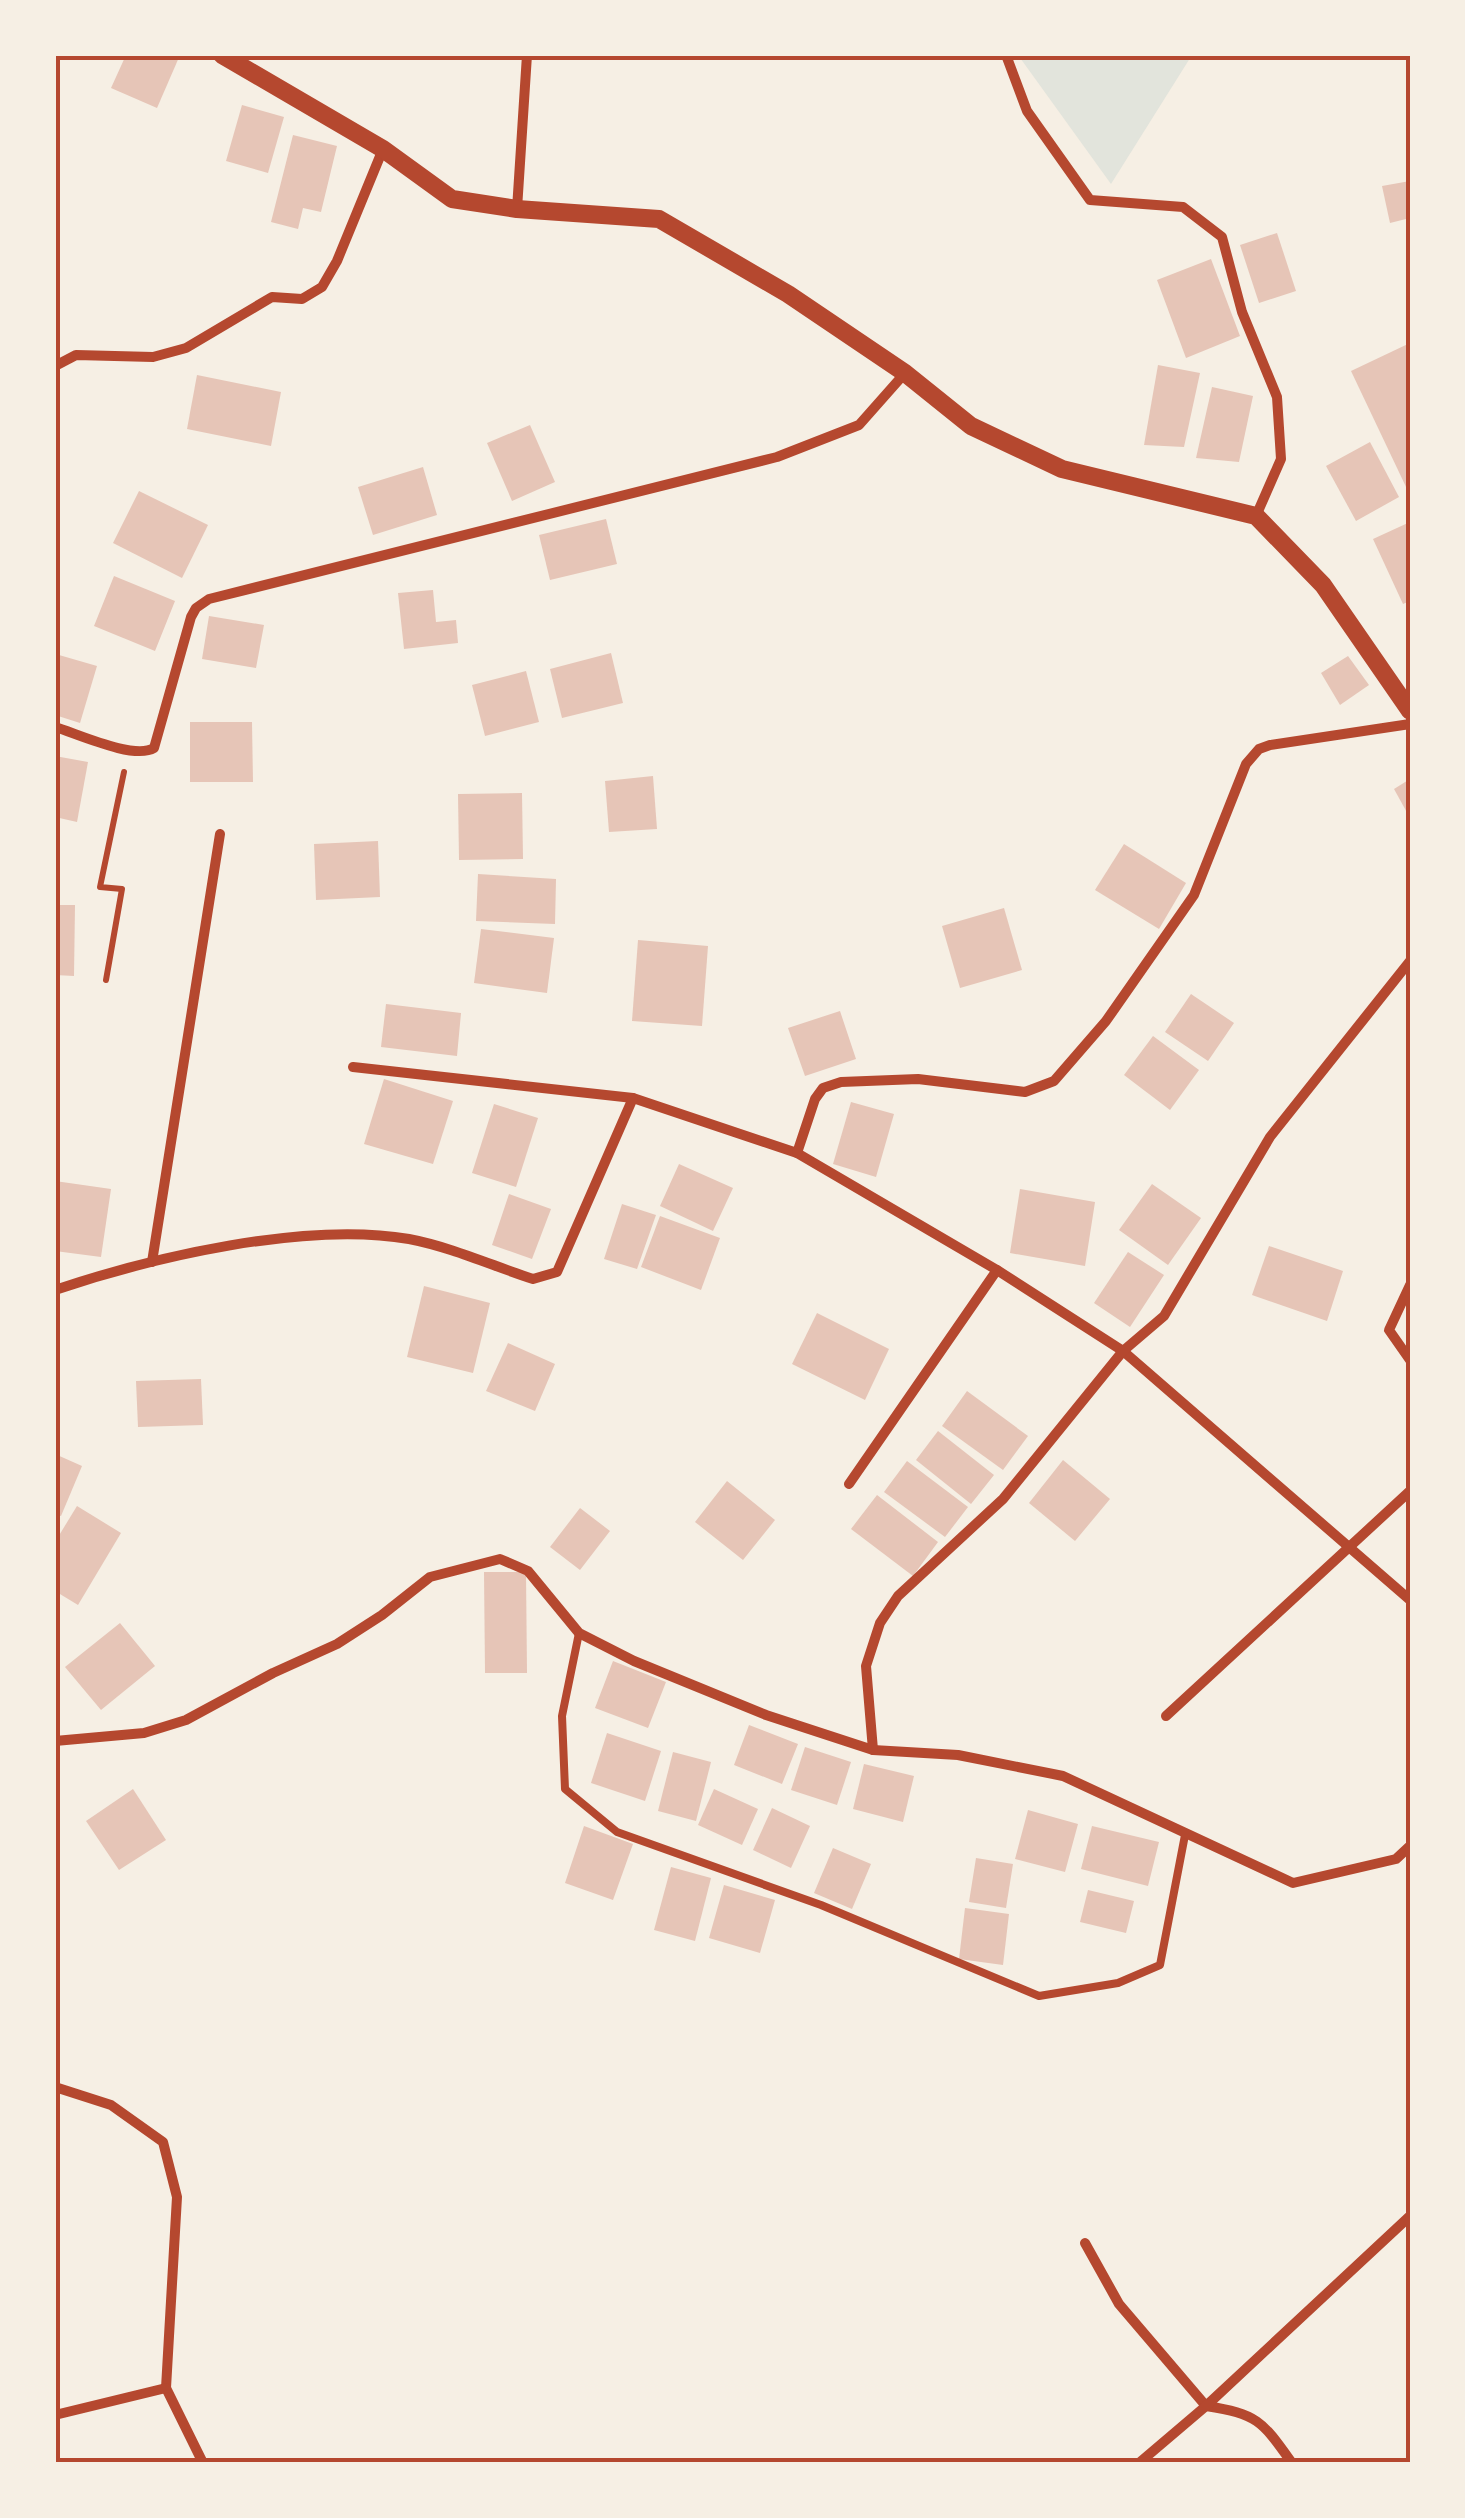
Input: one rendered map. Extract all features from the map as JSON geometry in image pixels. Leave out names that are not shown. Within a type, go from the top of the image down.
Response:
[{"type":"street","points":[[222,55],[383,149],[452,199],[659,219],[788,294],[905,373],[971,426],[1062,469],[1256,516],[1322,585],[1410,711]]},
{"type":"street","points":[[517,208],[527,55]]},
{"type":"street","points":[[1006,55],[1027,112],[1090,200],[1183,208],[1222,238],[1242,312],[1277,397],[1280,460],[1256,516]]},
{"type":"street","points":[[55,366],[76,355],[153,356],[186,348],[272,296],[302,299],[322,287],[383,149]]},
{"type":"street","points":[[55,727],[128,751],[146,753],[154,748],[191,618],[196,608],[209,599],[777,456],[859,426],[905,373]]},
{"type":"street","points":[[797,1153],[815,1099],[823,1088],[841,1082],[918,1079],[1024,1092],[1054,1081],[1106,1020],[1194,895],[1246,764],[1259,750],[1270,745],[1410,724]]},
{"type":"street","points":[[152,1262],[220,834]]},
{"type":"street","points":[[873,1750],[866,1666],[880,1623],[898,1596],[1003,1499],[1123,1352],[1164,1316],[1270,1137],[1410,961]]},
{"type":"street","points":[[353,1067],[633,1098],[797,1153],[997,1270],[1123,1352],[1410,1600]]},
{"type":"street","points":[[55,1290],[152,1262],[313,1233],[410,1240],[533,1279],[546,1276],[557,1272],[633,1098]]},
{"type":"street","points":[[850,1484],[997,1270]]},
{"type":"street","points":[[1410,1285],[1389,1330],[1410,1360]]},
{"type":"street","points":[[1166,1716],[1410,1491]]},
{"type":"street","points":[[55,1741],[144,1734],[186,1720],[272,1673],[337,1644],[382,1615],[430,1576],[500,1559],[528,1571],[579,1633],[766,1715],[873,1750],[958,1755],[1062,1776],[1292,1883],[1396,1860],[1410,1846]]},
{"type":"street","points":[[55,2087],[110,2106],[163,2142],[176,2198],[166,2388],[203,2463]]},
{"type":"street","points":[[1139,2463],[1206,2406],[1410,2216]]},
{"type":"street","points":[[1085,2243],[1119,2304],[1206,2406],[1244,2412],[1265,2426],[1292,2463]]},
{"type":"street","points":[[55,2415],[166,2388]]},
{"type":"lane","points":[[579,1633],[562,1716],[565,1789],[618,1832],[820,1905],[1039,1996],[1118,1983],[1160,1965],[1185,1835]]},
{"type":"path","points":[[106,980],[122,889],[100,887],[128,751]]},
{"type":"shaded area","points":[[1018,55],[1192,55],[1111,184]]},
{"type":"building","points":[[126,55],[180,55],[157,108],[111,88]]},
{"type":"building","points":[[242,105],[284,117],[268,173],[226,161]]},
{"type":"building","points":[[293,135],[337,146],[321,212],[303,208],[298,229],[271,222]]},
{"type":"building","points":[[1410,181],[1410,218],[1390,223],[1382,186]]},
{"type":"building","points":[[1277,233],[1296,291],[1259,303],[1240,245]]},
{"type":"building","points":[[1211,259],[1240,336],[1186,358],[1157,280]]},
{"type":"building","points":[[1410,343],[1410,488],[1407,489],[1351,371]]},
{"type":"building","points":[[1158,365],[1200,373],[1184,447],[1144,445]]},
{"type":"building","points":[[197,375],[281,392],[271,446],[187,429]]},
{"type":"building","points":[[1212,387],[1253,396],[1239,462],[1196,458]]},
{"type":"building","points":[[530,425],[555,482],[512,501],[487,443]]},
{"type":"building","points":[[1370,442],[1399,497],[1356,521],[1326,466]]},
{"type":"building","points":[[423,467],[437,515],[373,535],[358,487]]},
{"type":"building","points":[[139,491],[208,525],[182,578],[113,543]]},
{"type":"building","points":[[606,519],[617,564],[550,580],[539,535]]},
{"type":"building","points":[[1410,522],[1410,601],[1403,604],[1373,539]]},
{"type":"building","points":[[114,576],[175,601],[155,651],[94,626]]},
{"type":"building","points":[[433,590],[436,622],[456,620],[458,643],[404,649],[398,593]]},
{"type":"building","points":[[209,616],[264,625],[256,668],[202,659]]},
{"type":"building","points":[[611,653],[623,703],[562,718],[550,669]]},
{"type":"building","points":[[59,655],[97,666],[80,723],[55,715],[55,668]]},
{"type":"building","points":[[1348,656],[1369,685],[1340,705],[1321,673]]},
{"type":"building","points":[[526,671],[539,722],[485,736],[472,685]]},
{"type":"building","points":[[190,722],[252,722],[253,782],[190,782]]},
{"type":"building","points":[[55,756],[88,762],[77,822],[55,817]]},
{"type":"building","points":[[653,776],[657,829],[609,832],[605,781]]},
{"type":"building","points":[[1410,779],[1410,818],[1394,789]]},
{"type":"building","points":[[522,793],[523,859],[459,860],[458,794]]},
{"type":"building","points":[[378,841],[380,897],[316,900],[314,844]]},
{"type":"building","points":[[1124,844],[1186,883],[1159,929],[1095,890]]},
{"type":"building","points":[[478,874],[556,879],[555,924],[476,921]]},
{"type":"building","points":[[55,905],[75,905],[74,976],[55,975]]},
{"type":"building","points":[[1004,908],[1022,970],[960,988],[942,926]]},
{"type":"building","points":[[481,929],[554,938],[547,993],[474,983]]},
{"type":"building","points":[[638,940],[708,946],[702,1026],[632,1021]]},
{"type":"building","points":[[1191,994],[1234,1023],[1208,1061],[1165,1032]]},
{"type":"building","points":[[386,1004],[461,1013],[457,1056],[381,1047]]},
{"type":"building","points":[[840,1011],[856,1059],[805,1076],[788,1028]]},
{"type":"building","points":[[1153,1036],[1199,1070],[1170,1110],[1124,1075]]},
{"type":"building","points":[[384,1079],[453,1101],[433,1164],[364,1144]]},
{"type":"building","points":[[851,1102],[894,1114],[876,1177],[833,1164]]},
{"type":"building","points":[[494,1104],[538,1118],[516,1187],[472,1173]]},
{"type":"building","points":[[679,1164],[733,1188],[713,1231],[660,1206]]},
{"type":"building","points":[[55,1181],[111,1189],[101,1257],[55,1251]]},
{"type":"building","points":[[1152,1184],[1201,1218],[1168,1265],[1119,1230]]},
{"type":"building","points":[[1020,1189],[1095,1202],[1085,1266],[1010,1253]]},
{"type":"building","points":[[509,1194],[551,1209],[532,1259],[492,1245]]},
{"type":"building","points":[[622,1204],[656,1215],[637,1269],[604,1259]]},
{"type":"building","points":[[660,1216],[720,1238],[701,1290],[641,1267]]},
{"type":"building","points":[[1269,1246],[1343,1271],[1327,1321],[1252,1295]]},
{"type":"building","points":[[1128,1252],[1164,1275],[1130,1327],[1094,1303]]},
{"type":"building","points":[[424,1286],[490,1303],[473,1373],[407,1357]]},
{"type":"building","points":[[817,1313],[889,1349],[865,1400],[792,1364]]},
{"type":"building","points":[[508,1343],[555,1364],[535,1411],[486,1391]]},
{"type":"building","points":[[201,1379],[203,1425],[138,1427],[136,1381]]},
{"type":"building","points":[[967,1391],[1028,1436],[1003,1470],[942,1426]]},
{"type":"building","points":[[938,1431],[994,1475],[971,1504],[916,1460]]},
{"type":"building","points":[[55,1454],[82,1466],[61,1516],[55,1514]]},
{"type":"building","points":[[1063,1460],[1110,1499],[1075,1541],[1029,1503]]},
{"type":"building","points":[[907,1461],[968,1507],[945,1537],[884,1492]]},
{"type":"building","points":[[727,1481],[775,1520],[743,1560],[695,1522]]},
{"type":"building","points":[[877,1495],[938,1542],[913,1576],[851,1529]]},
{"type":"building","points":[[77,1506],[121,1533],[78,1605],[55,1591],[55,1542]]},
{"type":"building","points":[[580,1508],[610,1531],[580,1570],[550,1547]]},
{"type":"building","points":[[484,1572],[526,1572],[527,1673],[485,1673]]},
{"type":"building","points":[[120,1623],[155,1666],[101,1710],[65,1667]]},
{"type":"building","points":[[613,1661],[666,1682],[648,1728],[595,1708]]},
{"type":"building","points":[[749,1725],[798,1744],[782,1784],[734,1765]]},
{"type":"building","points":[[607,1733],[661,1751],[645,1801],[591,1783]]},
{"type":"building","points":[[805,1747],[851,1762],[837,1805],[791,1790]]},
{"type":"building","points":[[673,1752],[711,1762],[696,1821],[658,1811]]},
{"type":"building","points":[[864,1764],[914,1776],[903,1822],[853,1809]]},
{"type":"building","points":[[133,1789],[166,1840],[119,1870],[86,1821]]},
{"type":"building","points":[[714,1789],[758,1809],[742,1845],[698,1825]]},
{"type":"building","points":[[772,1808],[810,1826],[791,1868],[753,1850]]},
{"type":"building","points":[[1028,1810],[1078,1824],[1065,1872],[1015,1859]]},
{"type":"building","points":[[584,1826],[633,1844],[613,1900],[565,1883]]},
{"type":"building","points":[[1092,1826],[1159,1842],[1148,1886],[1081,1869]]},
{"type":"building","points":[[833,1848],[871,1864],[852,1909],[814,1893]]},
{"type":"building","points":[[976,1858],[1013,1864],[1006,1908],[969,1902]]},
{"type":"building","points":[[671,1867],[711,1878],[695,1941],[654,1930]]},
{"type":"building","points":[[724,1885],[775,1900],[760,1953],[709,1938]]},
{"type":"building","points":[[1088,1890],[1134,1901],[1126,1933],[1080,1922]]},
{"type":"building","points":[[965,1908],[1009,1914],[1003,1965],[959,1959]]}]
